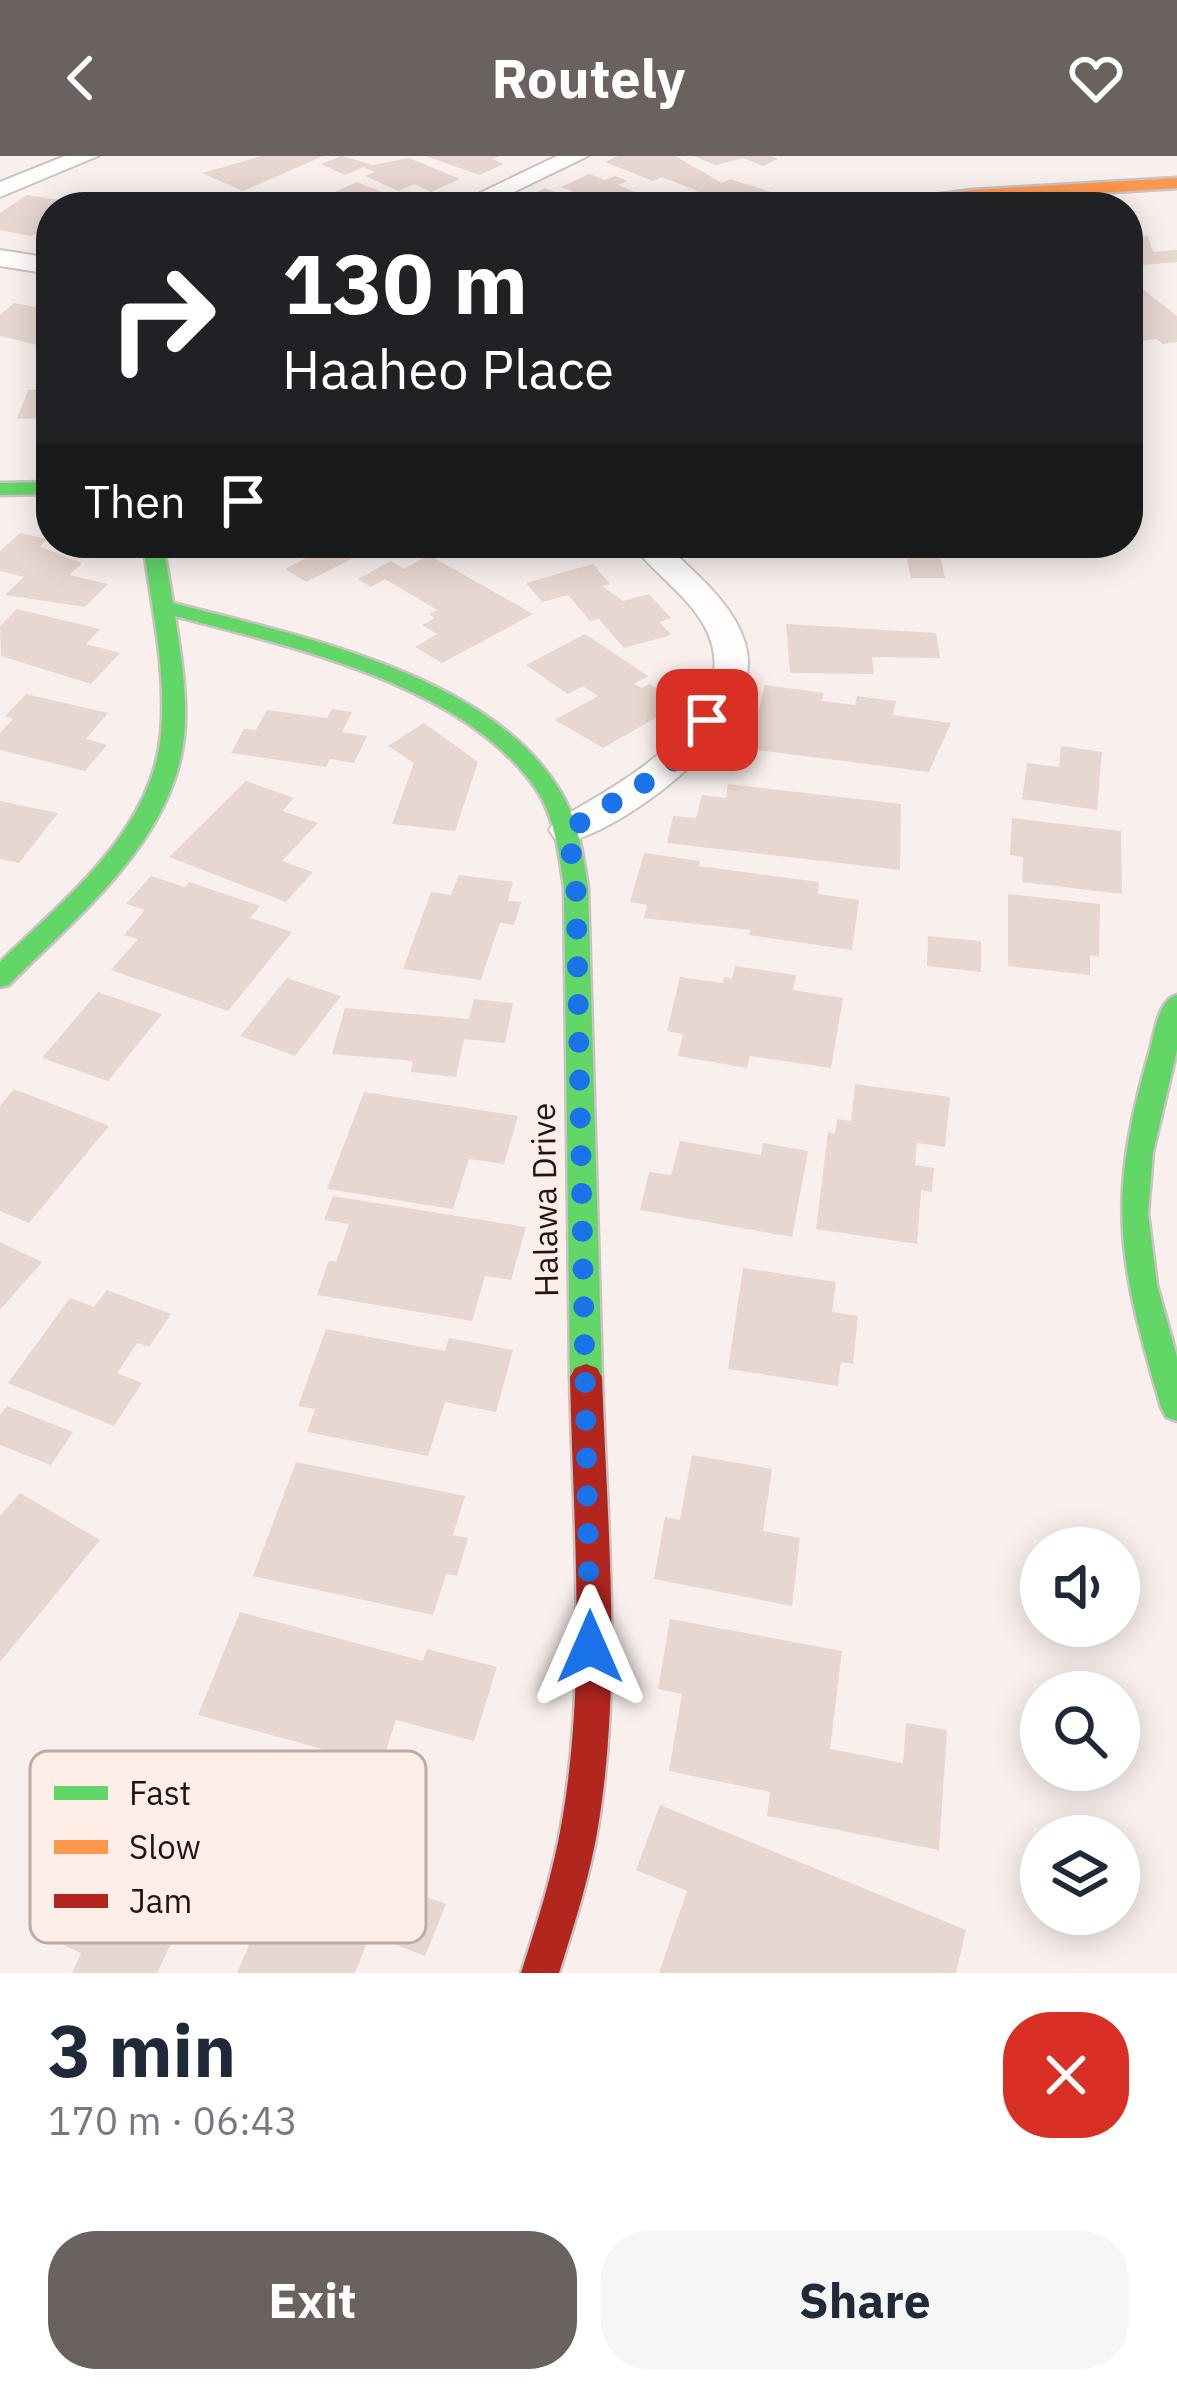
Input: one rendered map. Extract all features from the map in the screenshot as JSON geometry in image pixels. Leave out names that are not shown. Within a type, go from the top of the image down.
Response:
[{"type":"street","points":[[0,190],[86,156]]},
{"type":"street","points":[[496,192],[576,156]]},
{"type":"street","points":[[1024,192],[1177,183]]},
{"type":"street","points":[[0,258],[36,264]]},
{"type":"street","points":[[0,489],[36,488]]},
{"type":"street","points":[[0,977],[120,849],[155,796],[169,760],[155,558]]},
{"type":"street","points":[[568,830],[669,768],[730,681],[730,645],[709,612],[660,558]]},
{"type":"street","name":"Halawa Drive","points":[[160,606],[348,660],[409,683],[461,711],[543,783],[568,830],[576,887],[590,1608],[586,1763],[569,1874],[540,1973]]},
{"type":"street","points":[[1177,1004],[1146,1114],[1134,1217],[1150,1312],[1177,1406]]},
{"type":"building","points":[[262,156],[323,156],[243,191],[202,173]]},
{"type":"building","points":[[342,156],[373,165],[409,158],[460,179],[431,192],[414,184],[398,191],[365,176],[375,172],[364,167],[345,175],[321,164]]},
{"type":"building","points":[[426,156],[500,156],[492,159],[504,164],[479,175]]},
{"type":"building","points":[[618,156],[675,156],[722,183],[730,179],[771,192],[696,192],[662,177],[653,181],[605,162]]},
{"type":"building","points":[[693,156],[778,159],[763,166],[743,158],[716,165]]},
{"type":"building","points":[[589,174],[605,180],[615,176],[627,181],[618,185],[636,192],[574,192],[561,187]]},
{"type":"building","points":[[357,182],[382,192],[335,192]]},
{"type":"building","points":[[27,195],[36,196],[36,234],[0,230],[0,213]]},
{"type":"building","points":[[1143,236],[1148,236],[1153,252],[1177,250],[1177,262],[1144,265]]},
{"type":"building","points":[[1143,290],[1177,316],[1177,342],[1163,344],[1157,339],[1143,341]]},
{"type":"building","points":[[14,303],[36,307],[36,345],[0,336],[0,315]]},
{"type":"building","points":[[28,390],[36,390],[36,418],[17,419]]},
{"type":"building","points":[[20,533],[36,537],[36,558],[69,558],[82,563],[69,575],[108,584],[85,607],[5,595],[24,577],[0,571],[0,551]]},
{"type":"building","points":[[306,558],[353,558],[306,582],[285,569]]},
{"type":"building","points":[[424,558],[434,558],[533,614],[442,663],[415,647],[437,634],[422,625],[435,618],[429,614],[437,610],[385,579],[371,587],[358,579],[391,561],[404,569]]},
{"type":"building","points":[[907,558],[941,558],[945,578],[911,578]]},
{"type":"building","points":[[593,564],[610,584],[602,586],[623,601],[649,594],[671,618],[659,622],[671,635],[624,648],[599,619],[590,621],[568,595],[542,602],[526,583]]},
{"type":"building","points":[[17,609],[100,629],[86,644],[120,653],[91,684],[1,656],[0,626]]},
{"type":"building","points":[[786,624],[936,633],[940,658],[872,657],[874,674],[790,673]]},
{"type":"building","points":[[585,634],[648,676],[634,684],[642,688],[650,684],[680,704],[603,748],[555,720],[598,696],[583,686],[568,694],[526,665]]},
{"type":"building","points":[[765,685],[824,693],[822,701],[855,705],[857,696],[896,701],[893,715],[951,723],[929,772],[749,749]]},
{"type":"building","points":[[26,694],[108,713],[86,739],[107,745],[85,771],[0,750],[0,733],[13,719],[5,716]]},
{"type":"building","points":[[332,709],[352,712],[342,732],[367,736],[354,763],[330,759],[326,767],[231,753],[244,729],[256,730],[267,710],[327,718]]},
{"type":"building","points":[[424,723],[478,762],[455,831],[392,824],[414,763],[388,746]]},
{"type":"building","points":[[1061,746],[1102,752],[1097,810],[1022,799],[1027,763],[1059,767]]},
{"type":"building","points":[[246,781],[294,798],[282,811],[318,823],[282,861],[313,872],[286,902],[169,857]]},
{"type":"building","points":[[728,784],[901,804],[900,870],[667,843],[673,816],[696,818],[702,795],[726,798]]},
{"type":"building","points":[[0,801],[58,813],[19,863],[0,859]]},
{"type":"building","points":[[1012,818],[1121,831],[1122,894],[1022,882],[1023,857],[1010,855]]},
{"type":"building","points":[[644,853],[700,861],[699,866],[819,882],[818,894],[859,900],[852,950],[749,935],[750,930],[644,918],[647,905],[630,902]]},
{"type":"building","points":[[459,875],[513,882],[508,901],[521,902],[514,925],[500,923],[481,980],[403,969],[431,892],[451,895]]},
{"type":"building","points":[[151,876],[185,887],[189,882],[260,906],[250,918],[292,932],[228,1011],[111,970],[138,939],[124,935],[145,910],[126,904]]},
{"type":"building","points":[[1008,894],[1100,904],[1099,957],[1090,955],[1090,975],[1008,966]]},
{"type":"building","points":[[928,936],[981,941],[981,972],[927,966]]},
{"type":"building","points":[[735,966],[796,975],[793,990],[843,998],[831,1068],[750,1056],[747,1068],[678,1056],[683,1034],[667,1031],[680,977],[723,983],[724,977],[732,978]]},
{"type":"building","points":[[287,978],[341,996],[295,1056],[240,1036]]},
{"type":"building","points":[[98,992],[162,1014],[108,1081],[42,1058]]},
{"type":"building","points":[[474,999],[513,1003],[505,1043],[464,1039],[456,1077],[411,1072],[413,1061],[332,1054],[345,1008],[469,1019]]},
{"type":"building","points":[[855,1084],[950,1097],[945,1147],[917,1143],[915,1165],[934,1168],[932,1192],[921,1190],[917,1244],[816,1229],[828,1132],[835,1134],[837,1119],[851,1121]]},
{"type":"building","points":[[14,1089],[109,1126],[29,1223],[0,1211],[0,1106]]},
{"type":"building","points":[[364,1092],[518,1116],[504,1164],[469,1159],[453,1209],[327,1189]]},
{"type":"building","points":[[680,1141],[761,1155],[763,1143],[808,1151],[792,1237],[640,1210],[649,1172],[671,1175]]},
{"type":"building","points":[[333,1196],[526,1227],[511,1280],[485,1276],[472,1321],[317,1295],[329,1260],[336,1262],[349,1224],[324,1220]]},
{"type":"building","points":[[0,1242],[42,1262],[0,1310]]},
{"type":"building","points":[[743,1268],[836,1282],[832,1312],[858,1316],[853,1364],[841,1362],[838,1386],[728,1369]]},
{"type":"building","points":[[107,1290],[171,1314],[149,1347],[137,1343],[117,1373],[142,1383],[114,1426],[8,1383],[70,1298],[94,1307]]},
{"type":"building","points":[[326,1329],[445,1351],[449,1338],[513,1350],[496,1412],[445,1402],[428,1456],[307,1432],[315,1409],[298,1406]]},
{"type":"building","points":[[7,1406],[73,1432],[51,1465],[0,1445],[0,1415]]},
{"type":"building","points":[[692,1455],[772,1469],[763,1531],[800,1538],[792,1606],[654,1579],[665,1517],[680,1520]]},
{"type":"building","points":[[296,1462],[465,1496],[453,1535],[468,1538],[457,1576],[446,1574],[433,1615],[253,1576]]},
{"type":"building","points":[[20,1493],[100,1540],[0,1662],[0,1516]]},
{"type":"building","points":[[240,1612],[423,1661],[427,1649],[497,1667],[474,1741],[396,1720],[386,1751],[330,1751],[198,1715]]},
{"type":"building","points":[[670,1619],[842,1651],[830,1749],[903,1763],[906,1723],[947,1730],[939,1850],[767,1816],[770,1792],[669,1771],[682,1694],[658,1689]]},
{"type":"building","points":[[660,1805],[966,1930],[956,1973],[659,1973],[687,1891],[636,1870]]},
{"type":"building","points":[[426,1897],[446,1904],[425,1956],[391,1943],[426,1943]]},
{"type":"building","points":[[171,1943],[157,1973],[72,1973],[81,1953],[63,1945]]},
{"type":"building","points":[[250,1943],[367,1943],[355,1973],[237,1973]]},
{"type":"traffic: fast","points":[[0,489],[36,488]]},
{"type":"traffic: fast","points":[[0,978],[98,879],[141,824],[157,794],[168,762],[174,711],[155,558]]},
{"type":"traffic: fast","points":[[160,606],[313,648],[422,690],[470,716],[512,747],[551,795],[566,833],[576,887],[586,1377]]},
{"type":"traffic: fast","points":[[1177,1004],[1145,1122],[1134,1213],[1142,1285],[1177,1407]]},
{"type":"traffic: slow","points":[[1024,192],[1177,183]]},
{"type":"traffic: jam","points":[[540,1973],[570,1876],[588,1756],[593,1628],[586,1377]]},
{"type":"route","points":[[590,1647],[576,887],[568,830],[669,768],[707,720]]}]
